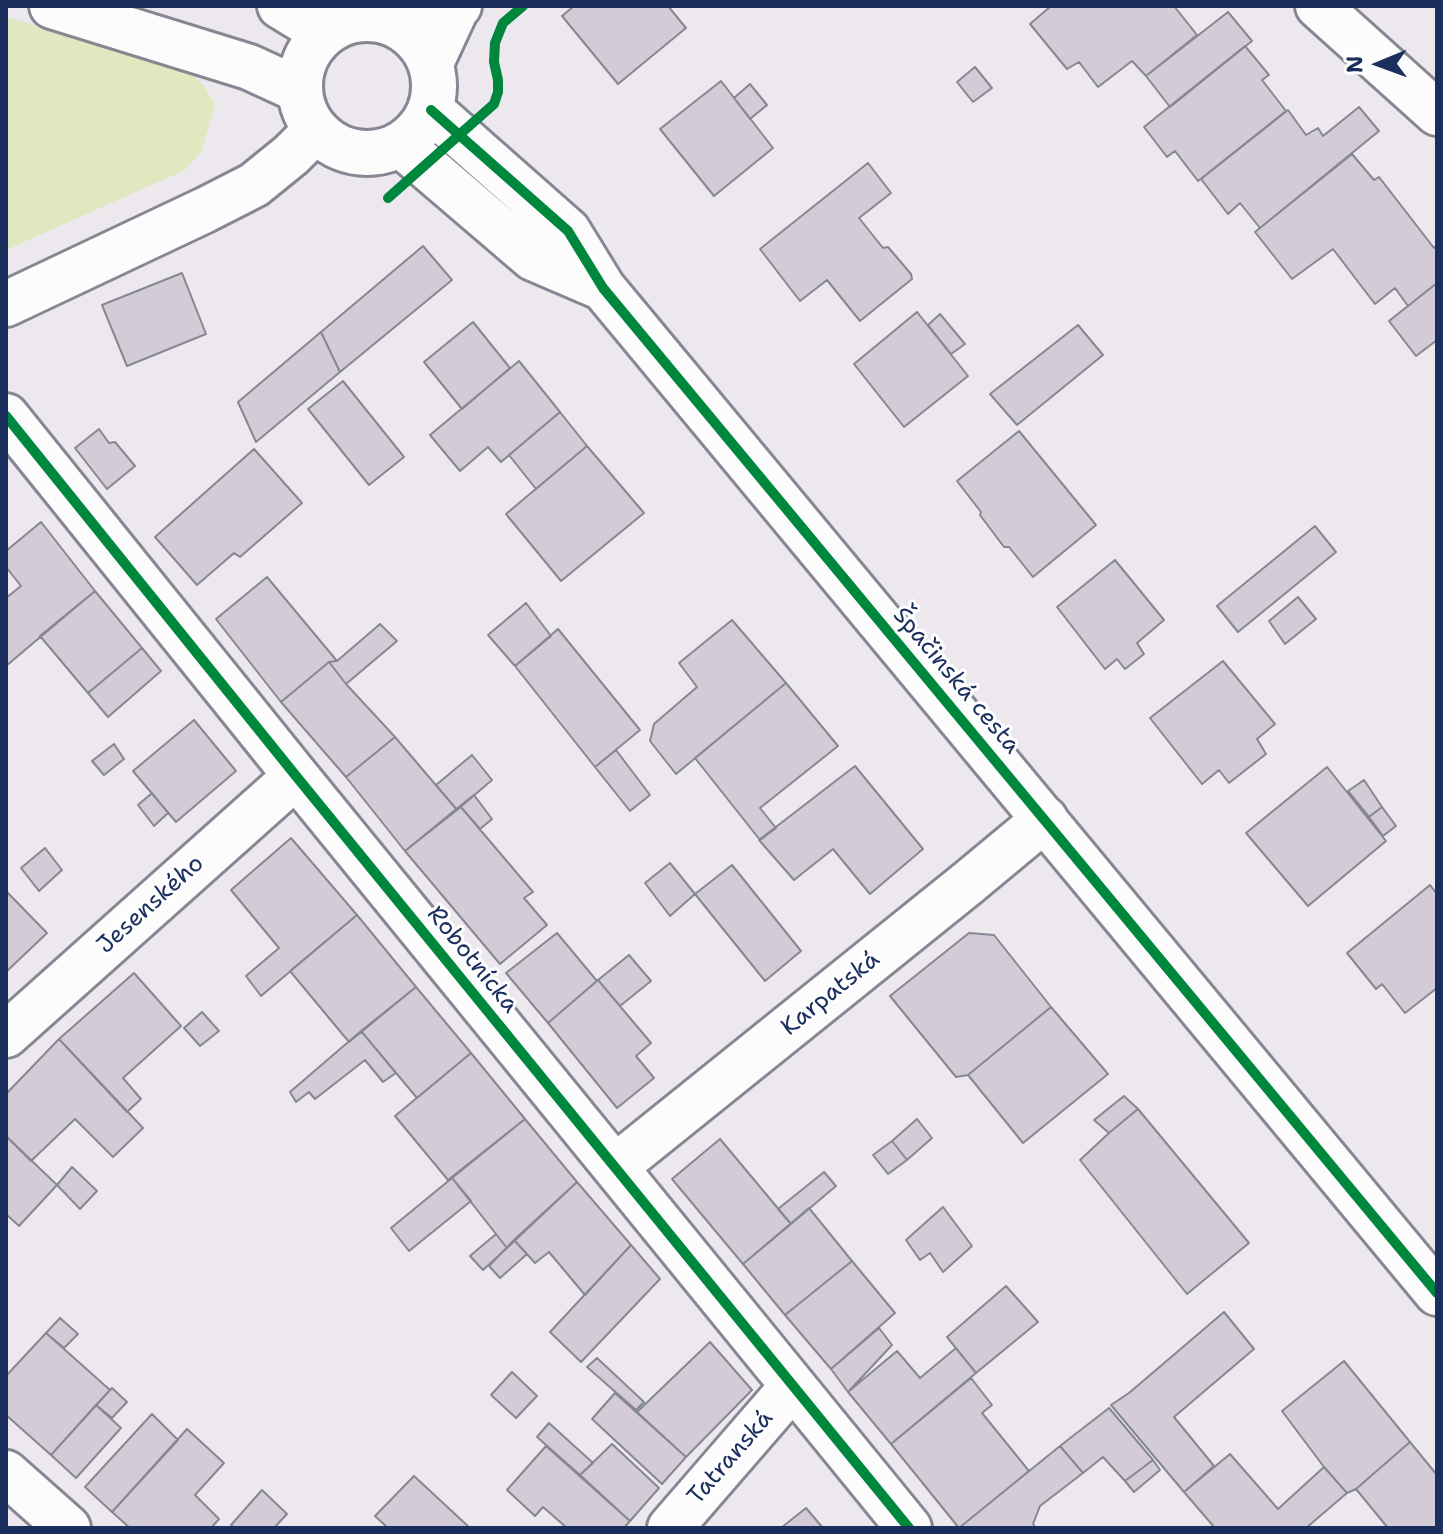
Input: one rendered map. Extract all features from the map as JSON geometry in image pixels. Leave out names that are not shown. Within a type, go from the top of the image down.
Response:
[{"type":"street","points":[[52,6],[249,67],[299,90]]},
{"type":"street","points":[[280,6],[324,33]]},
{"type":"street","points":[[1318,6],[1437,113]]},
{"type":"street","points":[[418,47],[458,7]]},
{"type":"street","points":[[364,18],[386,20],[418,47],[435,87],[431,110],[419,130],[401,145],[379,153],[355,153],[334,145],[315,131],[304,111],[299,90],[301,68],[309,49],[324,33],[343,22],[364,18]]},
{"type":"street","name":"Špačinská cesta","points":[[431,110],[568,231],[603,288],[1437,1293]]},
{"type":"street","points":[[6,304],[254,185],[315,131]]},
{"type":"street","name":"Špačinská cesta","points":[[401,145],[533,258],[603,288]]},
{"type":"street","name":"Robotnícka","points":[[6,416],[909,1528]]},
{"type":"street","name":"Jesenského","points":[[6,1035],[296,776]]},
{"type":"street","name":"Karpatská","points":[[615,1167],[1045,819]]},
{"type":"street","name":"Tatranská","points":[[670,1528],[792,1387]]},
{"type":"street","points":[[6,1473],[68,1528]]},
{"type":"green space","points":[[6,17],[169,61],[189,72],[204,86],[215,105],[201,152],[185,170],[6,250]]},
{"type":"building","points":[[574,6],[668,6],[686,28],[618,84],[562,16]]},
{"type":"building","points":[[1051,6],[1174,6],[1197,35],[1146,76],[1132,61],[1098,87],[1079,62],[1067,69],[1030,24]]},
{"type":"building","points":[[1228,12],[1252,41],[1170,107],[1146,76]]},
{"type":"building","points":[[1245,46],[1269,75],[1262,80],[1286,111],[1198,181],[1175,151],[1167,157],[1144,127]]},
{"type":"building","points":[[975,67],[992,88],[973,102],[957,82]]},
{"type":"building","points":[[721,81],[773,148],[714,196],[660,129]]},
{"type":"building","points":[[750,84],[767,105],[750,119],[734,98]]},
{"type":"building","points":[[1359,107],[1379,131],[1260,228],[1240,203],[1228,214],[1201,179],[1288,110],[1306,135],[1318,128],[1323,136]]},
{"type":"building","points":[[1352,154],[1374,180],[1379,177],[1434,248],[1437,245],[1437,283],[1408,306],[1395,288],[1375,304],[1333,249],[1292,279],[1255,232]]},
{"type":"building","points":[[868,163],[891,193],[859,218],[883,248],[888,247],[912,279],[860,321],[827,280],[800,301],[760,249]]},
{"type":"building","points":[[423,246],[452,280],[340,372],[321,332]]},
{"type":"building","points":[[182,273],[206,334],[127,366],[102,305]]},
{"type":"building","points":[[1437,283],[1437,340],[1416,356],[1389,321]]},
{"type":"building","points":[[917,312],[968,376],[904,427],[854,364]]},
{"type":"building","points":[[940,314],[965,344],[951,354],[928,325]]},
{"type":"building","points":[[473,322],[510,368],[462,409],[424,362]]},
{"type":"building","points":[[1078,325],[1103,355],[1017,425],[990,394]]},
{"type":"building","points":[[321,332],[340,372],[256,442],[238,402]]},
{"type":"building","points":[[519,361],[560,412],[501,462],[488,447],[460,471],[430,435]]},
{"type":"building","points":[[343,381],[404,457],[369,485],[308,409]]},
{"type":"building","points":[[560,412],[587,446],[536,489],[509,455]]},
{"type":"building","points":[[99,429],[109,443],[115,442],[135,466],[107,489],[75,448]]},
{"type":"building","points":[[1019,431],[1096,525],[1033,577],[1009,547],[1004,547],[957,481]]},
{"type":"building","points":[[587,446],[644,513],[561,581],[506,514]]},
{"type":"building","points":[[254,449],[302,503],[240,557],[234,553],[197,585],[155,537]]},
{"type":"building","points":[[41,522],[95,591],[6,666],[6,598],[21,586],[6,567],[6,551]]},
{"type":"building","points":[[1315,526],[1336,552],[1238,632],[1217,606]]},
{"type":"building","points":[[1115,560],[1164,620],[1137,643],[1144,654],[1125,669],[1117,659],[1105,669],[1057,607]]},
{"type":"building","points":[[267,577],[337,661],[329,662],[281,702],[216,619]]},
{"type":"building","points":[[95,591],[142,648],[88,693],[40,636]]},
{"type":"building","points":[[1298,597],[1316,619],[1285,644],[1269,621]]},
{"type":"building","points":[[526,603],[551,636],[515,666],[488,635]]},
{"type":"building","points":[[732,620],[786,683],[676,774],[650,741],[654,724],[697,687],[679,663]]},
{"type":"building","points":[[380,624],[397,641],[346,684],[329,662],[337,661]]},
{"type":"building","points":[[558,629],[640,730],[595,767],[515,666]]},
{"type":"building","points":[[142,648],[161,671],[108,717],[88,693]]},
{"type":"building","points":[[1223,661],[1275,724],[1257,739],[1266,754],[1229,783],[1219,770],[1202,784],[1150,718]]},
{"type":"building","points":[[329,662],[395,737],[346,777],[281,702]]},
{"type":"building","points":[[786,683],[838,746],[760,808],[776,828],[760,840],[695,758]]},
{"type":"building","points":[[194,720],[236,771],[176,822],[133,771]]},
{"type":"building","points":[[395,737],[457,810],[405,851],[346,777]]},
{"type":"building","points":[[114,744],[124,759],[104,775],[92,761]]},
{"type":"building","points":[[616,750],[650,795],[630,811],[595,767]]},
{"type":"building","points":[[472,755],[492,780],[457,810],[436,785]]},
{"type":"building","points":[[855,766],[923,849],[870,894],[833,849],[794,880],[759,840]]},
{"type":"building","points":[[1327,767],[1386,841],[1308,906],[1246,833]]},
{"type":"building","points":[[1364,780],[1382,807],[1369,817],[1348,791]]},
{"type":"building","points":[[152,793],[168,813],[154,826],[138,805]]},
{"type":"building","points":[[474,795],[492,819],[480,829],[460,806]]},
{"type":"building","points":[[460,806],[533,892],[524,898],[547,925],[500,964],[405,851]]},
{"type":"building","points":[[1382,807],[1396,826],[1383,836],[1369,817]]},
{"type":"building","points":[[291,838],[357,915],[261,996],[246,976],[279,948],[231,890]]},
{"type":"building","points":[[45,848],[62,870],[39,891],[21,868]]},
{"type":"building","points":[[670,863],[695,894],[670,916],[645,883]]},
{"type":"building","points":[[732,865],[801,951],[765,981],[695,894]]},
{"type":"building","points":[[1430,885],[1437,894],[1437,988],[1405,1013],[1382,984],[1376,989],[1347,953]]},
{"type":"building","points":[[6,891],[47,933],[6,972]]},
{"type":"building","points":[[357,915],[416,987],[349,1042],[290,971]]},
{"type":"building","points":[[557,933],[597,981],[548,1023],[506,973]]},
{"type":"building","points":[[969,933],[994,935],[1051,1007],[968,1075],[956,1077],[890,996]]},
{"type":"building","points":[[629,955],[651,981],[620,1006],[598,980]]},
{"type":"building","points":[[134,973],[181,1026],[123,1078],[141,1099],[127,1112],[59,1039]]},
{"type":"building","points":[[598,980],[651,1043],[636,1056],[654,1078],[617,1108],[548,1023]]},
{"type":"building","points":[[416,987],[471,1053],[417,1098],[361,1031]]},
{"type":"building","points":[[1051,1007],[1108,1074],[1023,1143],[968,1075]]},
{"type":"building","points":[[202,1012],[219,1031],[200,1046],[184,1028]]},
{"type":"building","points":[[361,1031],[396,1073],[383,1082],[365,1060],[315,1099],[309,1092],[296,1102],[290,1092]]},
{"type":"building","points":[[59,1039],[143,1128],[113,1157],[75,1119],[31,1161],[6,1136],[6,1094]]},
{"type":"building","points":[[471,1053],[525,1119],[448,1180],[395,1116]]},
{"type":"building","points":[[1124,1096],[1138,1109],[1109,1133],[1094,1120]]},
{"type":"building","points":[[1138,1109],[1249,1243],[1187,1294],[1080,1160]]},
{"type":"building","points":[[525,1119],[577,1182],[507,1248],[452,1178]]},
{"type":"building","points":[[917,1119],[932,1138],[907,1160],[892,1141]]},
{"type":"building","points":[[6,1136],[57,1185],[19,1226],[6,1214]]},
{"type":"building","points":[[720,1139],[791,1224],[743,1264],[672,1179]]},
{"type":"building","points":[[892,1141],[907,1160],[888,1174],[873,1155]]},
{"type":"building","points":[[72,1167],[97,1191],[80,1209],[57,1185]]},
{"type":"building","points":[[824,1172],[836,1186],[791,1224],[778,1209]]},
{"type":"building","points":[[452,1178],[471,1201],[409,1251],[391,1228]]},
{"type":"building","points":[[577,1182],[631,1245],[585,1295],[549,1252],[535,1263],[514,1240]]},
{"type":"building","points":[[943,1207],[972,1246],[943,1272],[930,1253],[920,1260],[906,1240]]},
{"type":"building","points":[[809,1208],[852,1261],[785,1315],[743,1264]]},
{"type":"building","points":[[496,1234],[507,1248],[483,1270],[470,1256]]},
{"type":"building","points":[[514,1240],[527,1254],[500,1278],[489,1266]]},
{"type":"building","points":[[631,1245],[660,1279],[581,1362],[550,1332]]},
{"type":"building","points":[[852,1261],[895,1313],[831,1369],[785,1315]]},
{"type":"building","points":[[1006,1286],[1038,1322],[976,1373],[947,1337]]},
{"type":"building","points":[[1224,1312],[1254,1349],[1174,1417],[1214,1466],[1184,1492],[1111,1405]]},
{"type":"building","points":[[60,1318],[78,1334],[64,1348],[46,1333]]},
{"type":"building","points":[[879,1328],[892,1345],[848,1392],[831,1369]]},
{"type":"building","points":[[46,1333],[110,1390],[51,1455],[6,1415],[6,1376]]},
{"type":"building","points":[[710,1342],[752,1390],[686,1457],[637,1412]]},
{"type":"building","points":[[956,1348],[976,1373],[891,1444],[848,1392],[897,1351],[920,1378]]},
{"type":"building","points":[[597,1358],[644,1402],[636,1410],[587,1367]]},
{"type":"building","points":[[1344,1361],[1410,1442],[1356,1489],[1347,1493],[1282,1411]]},
{"type":"building","points":[[512,1372],[537,1396],[516,1418],[491,1395]]},
{"type":"building","points":[[971,1378],[992,1405],[982,1413],[1029,1471],[959,1528],[891,1444]]},
{"type":"building","points":[[112,1388],[127,1402],[112,1418],[96,1405]]},
{"type":"building","points":[[615,1393],[686,1457],[662,1484],[592,1419]]},
{"type":"building","points":[[96,1405],[121,1428],[76,1478],[51,1455]]},
{"type":"building","points":[[1109,1408],[1153,1460],[1125,1481],[1103,1457],[1083,1473],[1060,1446]]},
{"type":"building","points":[[152,1414],[178,1440],[112,1512],[85,1487]]},
{"type":"building","points":[[549,1423],[593,1463],[580,1475],[537,1437]]},
{"type":"building","points":[[187,1429],[224,1463],[195,1495],[219,1519],[211,1528],[130,1528],[112,1512]]},
{"type":"building","points":[[1410,1442],[1437,1475],[1437,1528],[1388,1528],[1356,1489]]},
{"type":"building","points":[[612,1444],[659,1488],[630,1521],[580,1475]]},
{"type":"building","points":[[546,1446],[630,1521],[624,1528],[567,1528],[543,1507],[535,1516],[507,1490]]},
{"type":"building","points":[[1060,1446],[1083,1473],[1040,1506],[1033,1524],[1036,1528],[959,1528]]},
{"type":"building","points":[[1230,1454],[1278,1509],[1324,1467],[1347,1493],[1306,1528],[1215,1528],[1184,1492]]},
{"type":"building","points":[[1153,1460],[1160,1470],[1134,1492],[1125,1481]]},
{"type":"building","points":[[414,1476],[470,1528],[388,1528],[375,1516]]},
{"type":"building","points":[[262,1490],[287,1514],[274,1528],[234,1528],[231,1525]]},
{"type":"building","points":[[806,1508],[823,1528],[781,1528]]},
{"type":"cycle path","points":[[388,198],[494,104],[498,92],[495,43],[503,23],[523,6]]},
{"type":"cycle path","points":[[431,110],[568,231],[603,288],[1437,1293]]},
{"type":"cycle path","points":[[6,416],[909,1528]]}]
